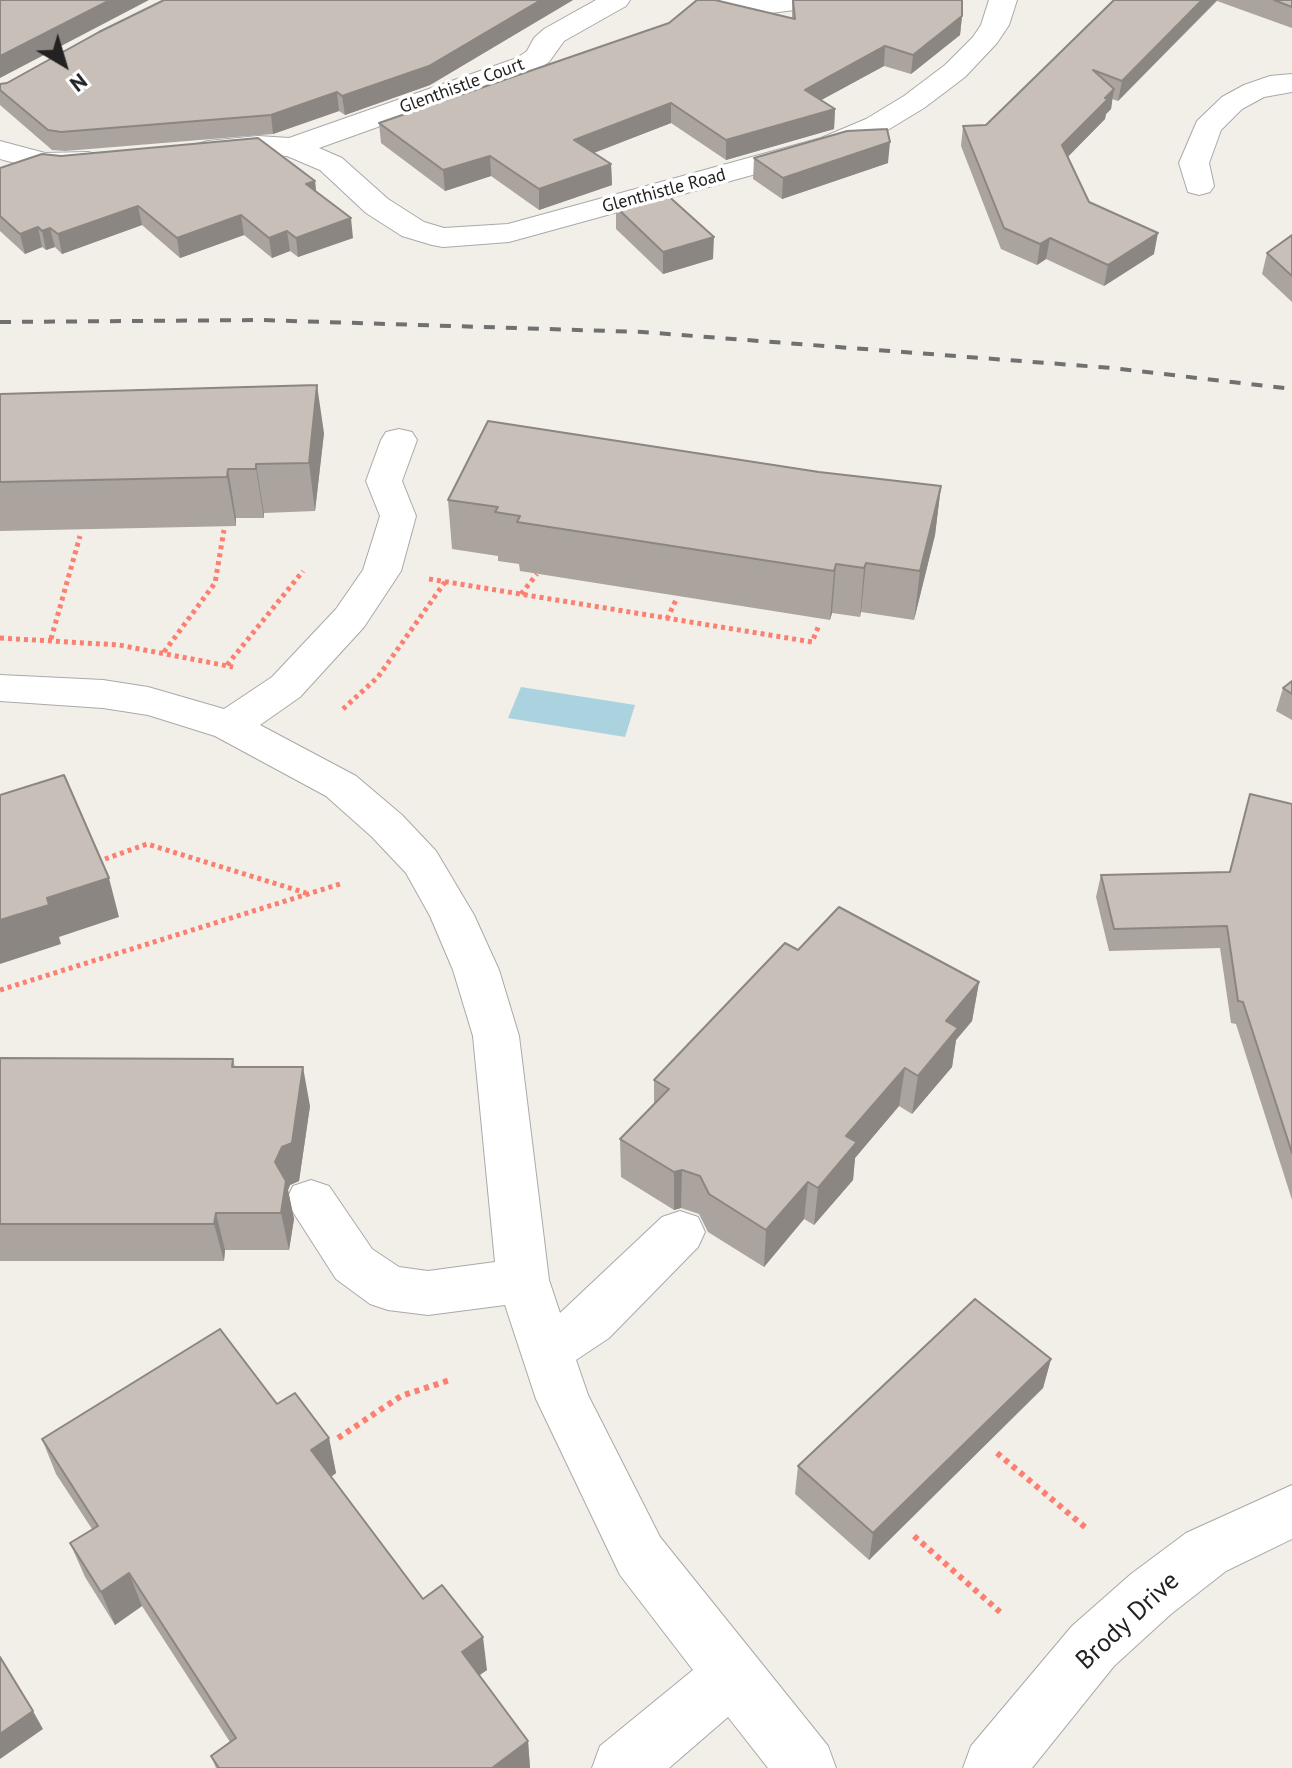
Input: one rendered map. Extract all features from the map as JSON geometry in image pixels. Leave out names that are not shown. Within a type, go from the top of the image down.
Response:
[{"type":"street","name":"Glenthistle Court","points":[[292,147],[527,64],[539,56],[544,44],[554,35],[616,0]]},
{"type":"street","points":[[724,0],[754,7],[785,4],[791,0]]},
{"type":"street","name":"Glenthistle Road","points":[[292,147],[331,164],[377,206],[413,229],[443,238],[509,233],[832,144],[876,125],[914,102],[955,71],[983,43],[995,25],[1003,0]]},
{"type":"street","points":[[1199,186],[1194,163],[1207,127],[1232,103],[1254,91],[1270,85],[1292,83]]},
{"type":"street","points":[[184,152],[258,145],[292,147]]},
{"type":"street","points":[[0,150],[44,162],[110,159]]},
{"type":"street","points":[[229,726],[286,687],[350,618],[382,571],[398,516],[384,481],[399,440]]},
{"type":"street","points":[[0,688],[103,694],[148,701],[229,726],[341,786],[387,826],[421,862],[452,915],[476,970],[496,1036],[523,1280],[563,1399],[640,1556],[806,1768]]},
{"type":"street","points":[[311,1201],[354,1264],[388,1288],[428,1293],[523,1280]]},
{"type":"street","points":[[548,1350],[590,1322],[680,1232]]},
{"type":"street","name":"Brody Drive","points":[[993,1768],[1093,1646],[1151,1594],[1206,1552],[1292,1511]]},
{"type":"street","points":[[622,1768],[733,1674]]},
{"type":"path","points":[[164,652],[215,583],[224,530]]},
{"type":"path","points":[[51,639],[80,536]]},
{"type":"path","points":[[227,665],[303,571]]},
{"type":"path","points":[[382,571],[812,642],[819,625]]},
{"type":"path","points":[[521,594],[537,574]]},
{"type":"path","points":[[343,709],[378,677],[445,582]]},
{"type":"path","points":[[667,619],[676,600]]},
{"type":"path","points":[[0,638],[51,639],[164,652],[241,670]]},
{"type":"path","points":[[105,859],[147,844],[307,894]]},
{"type":"path","points":[[0,990],[340,884]]},
{"type":"path","points":[[338,1438],[401,1396],[450,1380]]},
{"type":"path","points":[[997,1453],[1086,1528]]},
{"type":"path","points":[[914,1536],[1000,1612]]},
{"type":"water","points":[[521,687],[635,705],[625,737],[508,718]]},
{"type":"building","points":[[0,0],[110,0],[0,56]]},
{"type":"building","points":[[164,0],[541,0],[429,66],[342,96],[337,92],[271,115],[61,132],[48,130],[0,90],[0,84]]},
{"type":"building","points":[[697,0],[715,0],[795,19],[793,0],[962,0],[962,16],[913,55],[885,46],[805,90],[835,109],[726,140],[671,103],[574,140],[611,164],[539,189],[490,156],[443,170],[379,123],[669,23]]},
{"type":"building","points":[[1114,0],[1202,0],[1122,81],[1093,70],[1114,89],[1105,98],[1108,99],[1062,145],[1089,202],[1158,233],[1108,265],[1050,238],[1040,244],[1004,228],[963,126],[986,125]]},
{"type":"building","points":[[1274,0],[1292,0],[1292,7]]},
{"type":"building","points":[[887,129],[890,142],[783,178],[754,158],[847,131]]},
{"type":"building","points":[[258,138],[315,181],[306,184],[351,218],[296,238],[287,231],[269,238],[241,215],[177,238],[138,206],[58,234],[50,228],[42,231],[38,227],[20,234],[0,216],[0,168],[42,154],[61,156]]},
{"type":"building","points":[[665,193],[714,237],[663,252],[616,207]]},
{"type":"building","points":[[1292,235],[1292,276],[1267,253]]},
{"type":"building","points":[[317,385],[309,463],[256,464],[256,469],[228,469],[227,477],[0,482],[0,394]]},
{"type":"building","points":[[488,421],[819,472],[941,486],[920,571],[866,563],[864,568],[836,564],[834,571],[517,522],[520,516],[495,512],[498,507],[448,500]]},
{"type":"building","points":[[1292,681],[1292,694],[1283,688]]},
{"type":"building","points":[[64,775],[109,878],[47,898],[49,905],[0,920],[0,795]]},
{"type":"building","points":[[1250,794],[1292,804],[1292,1153],[1243,1002],[1238,1001],[1227,926],[1114,929],[1101,875],[1230,872]]},
{"type":"building","points":[[839,907],[979,982],[946,1021],[958,1028],[918,1076],[905,1068],[846,1136],[857,1142],[818,1188],[808,1182],[766,1230],[709,1194],[700,1176],[682,1170],[674,1172],[620,1139],[669,1089],[654,1080],[785,943],[798,950]]},
{"type":"building","points":[[0,1058],[233,1059],[232,1067],[303,1067],[292,1143],[282,1147],[275,1162],[286,1181],[281,1213],[216,1213],[214,1224],[0,1224]]},
{"type":"building","points":[[975,1299],[1051,1359],[873,1533],[798,1466]]},
{"type":"building","points":[[220,1329],[277,1404],[295,1393],[329,1438],[311,1450],[423,1599],[442,1585],[483,1637],[462,1652],[528,1741],[492,1768],[219,1768],[211,1756],[236,1738],[129,1573],[101,1592],[70,1543],[98,1526],[42,1439]]},
{"type":"building","points":[[0,1657],[33,1711],[0,1734]]},
{"type":"railway","points":[[0,322],[261,320],[642,332],[1112,368],[1292,389]]}]
